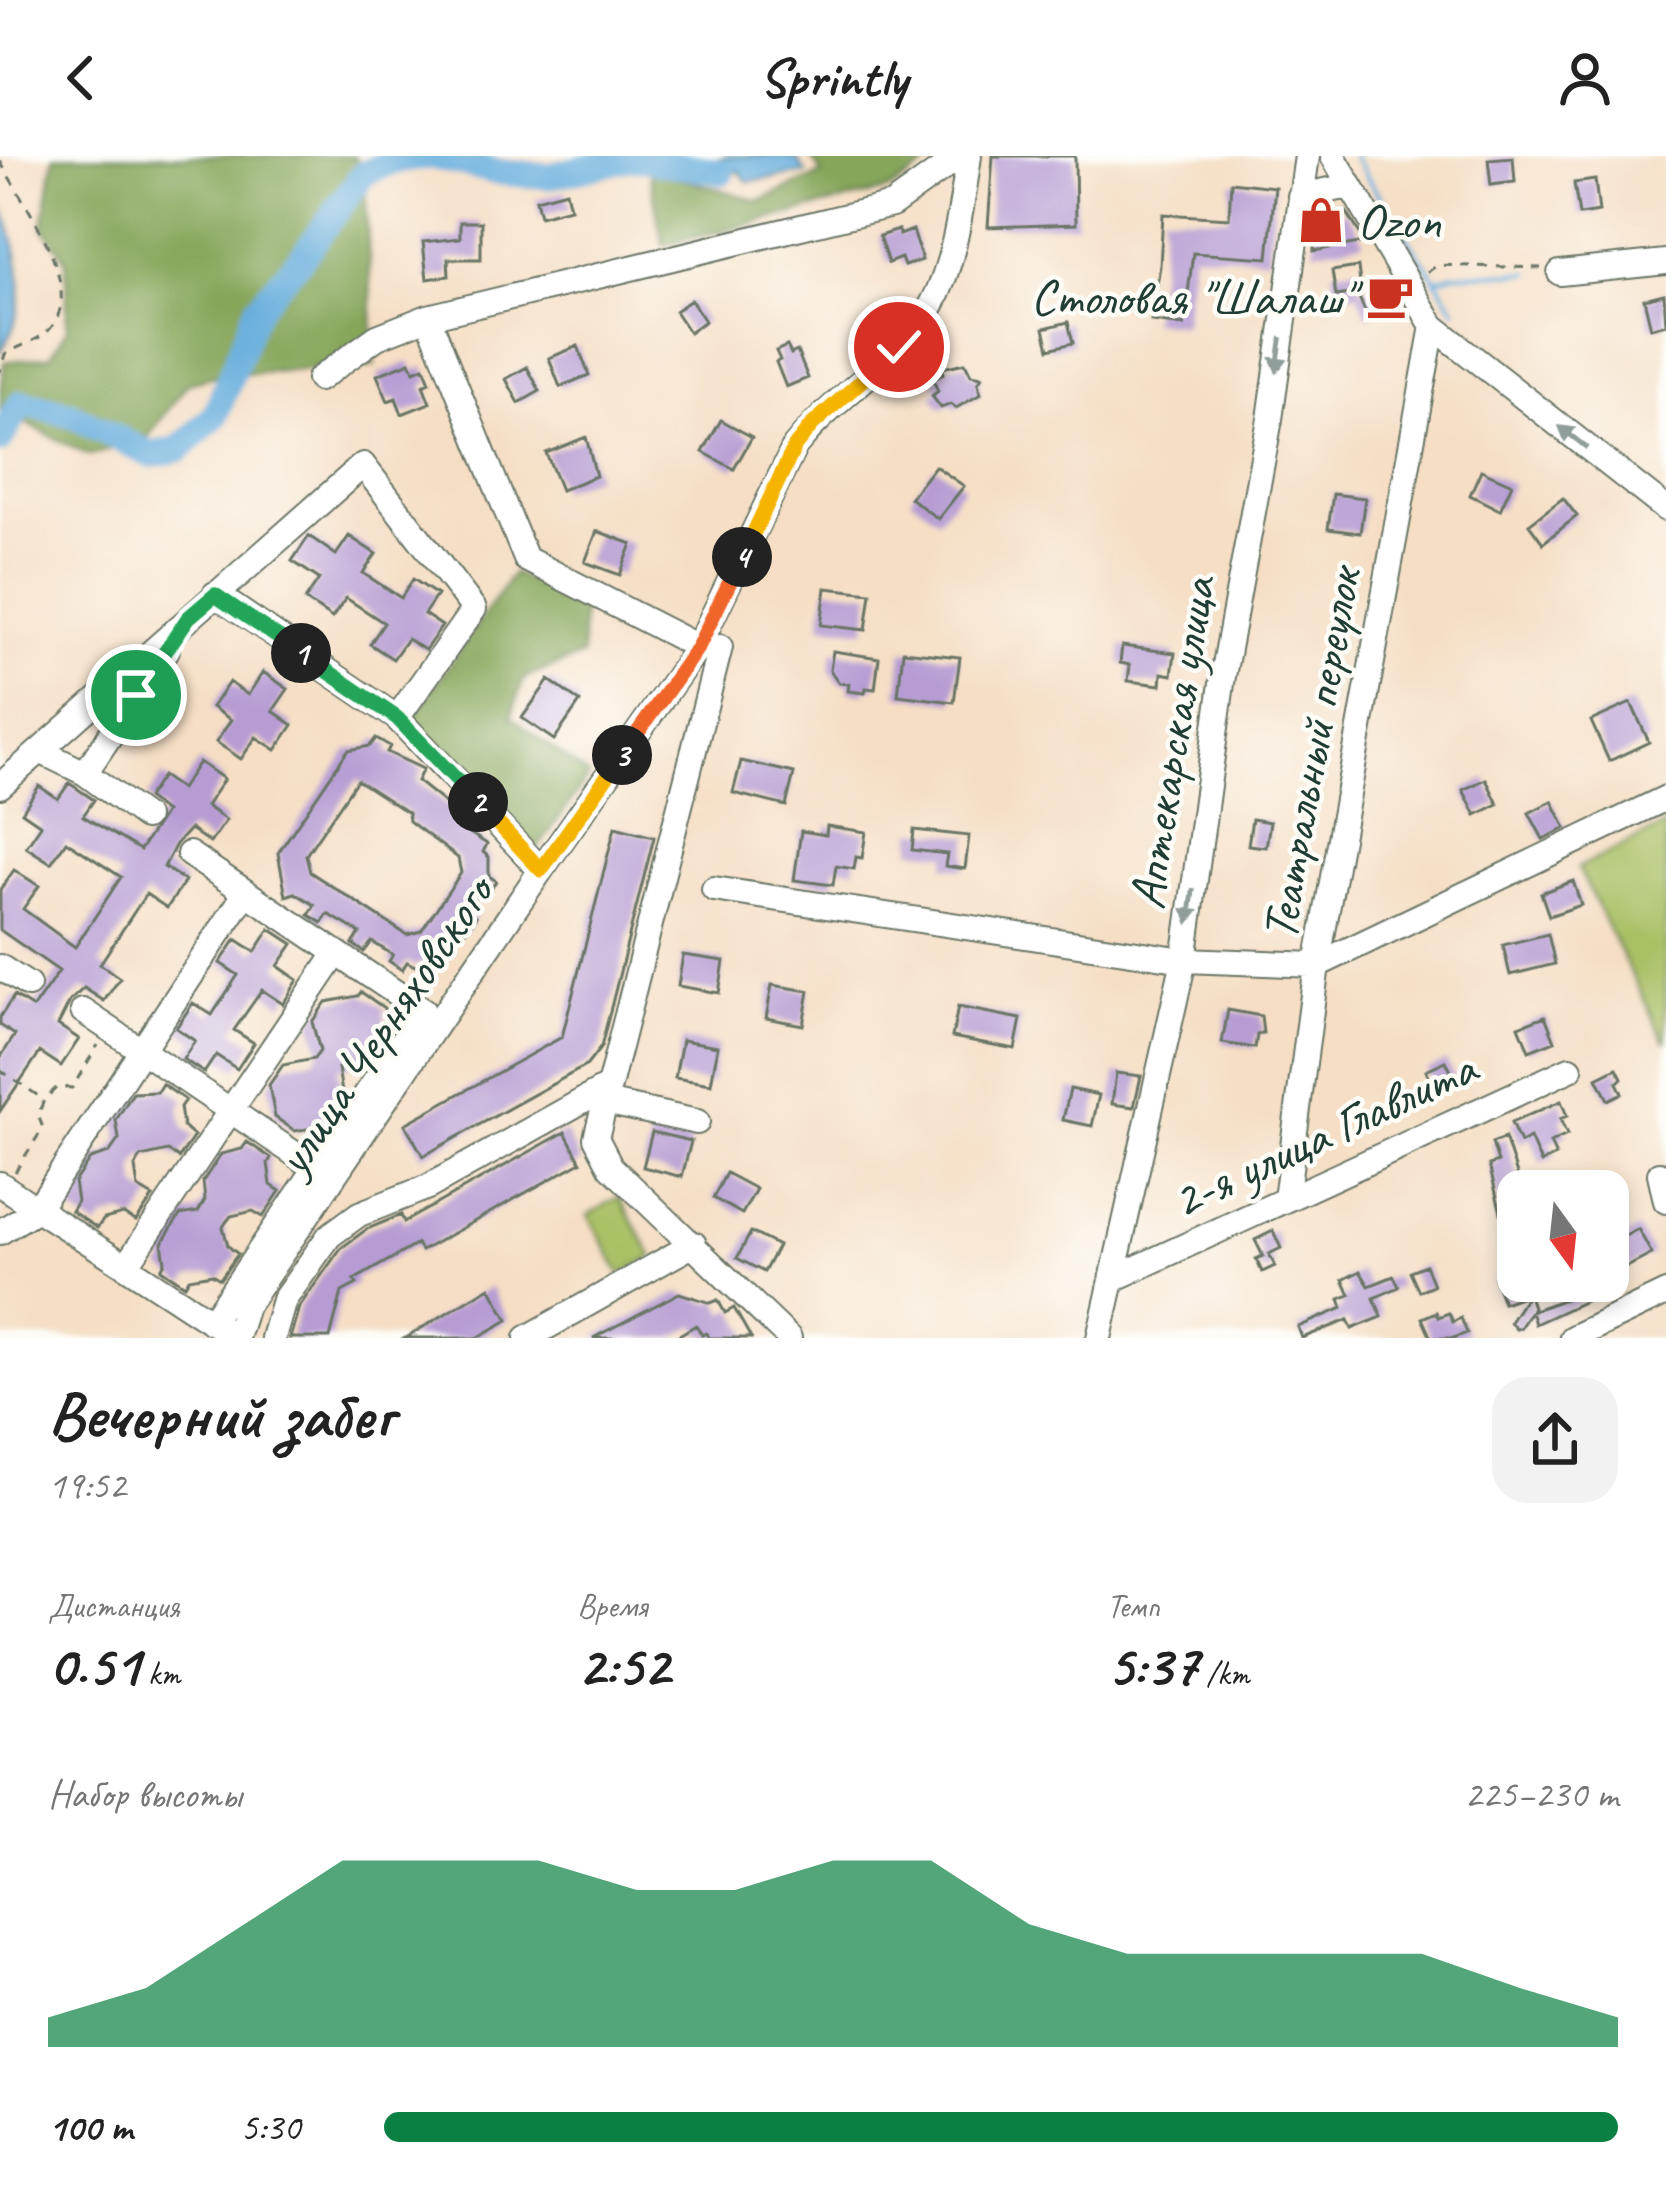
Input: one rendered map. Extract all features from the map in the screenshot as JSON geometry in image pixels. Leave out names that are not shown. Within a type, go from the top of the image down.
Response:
[{"type":"street","points":[[319,379],[377,337],[428,317],[892,206],[959,156]]},
{"type":"street","name":"улица Черняховского","points":[[236,1338],[246,1306],[698,647],[795,446],[924,319],[945,271],[969,156]]},
{"type":"street","name":"Аптекарская улица","points":[[1099,1338],[1184,960],[1223,676],[1270,419],[1307,156]]},
{"type":"street","points":[[1333,156],[1433,326],[1666,508]]},
{"type":"street","points":[[1300,196],[1350,186]]},
{"type":"street","points":[[1560,273],[1666,262]]},
{"type":"street","points":[[428,317],[526,559],[698,647],[721,647],[596,1138],[611,1166],[789,1338]]},
{"type":"street","name":"Театральный переулок","points":[[1286,1199],[1317,965],[1433,326]]},
{"type":"street","points":[[0,786],[363,465],[473,609],[397,718]]},
{"type":"street","points":[[215,595],[397,718],[541,870]]},
{"type":"street","points":[[85,773],[188,618]]},
{"type":"street","points":[[40,751],[85,773],[145,817]]},
{"type":"street","points":[[714,890],[1184,960],[1317,965],[1666,799]]},
{"type":"street","points":[[189,854],[423,1010],[211,1322]]},
{"type":"street","points":[[0,1232],[37,1209],[244,894]]},
{"type":"street","points":[[126,1266],[336,954]]},
{"type":"street","points":[[0,967],[28,985]]},
{"type":"street","points":[[82,1011],[317,1168]]},
{"type":"street","name":"2-я улица Главлита","points":[[1113,1279],[1570,1069]]},
{"type":"street","points":[[273,1338],[284,1300],[329,1236],[359,1214],[428,1187],[607,1094],[697,1122]]},
{"type":"street","points":[[1660,1174],[1666,1201]]},
{"type":"street","points":[[3,1185],[236,1338]]},
{"type":"street","points":[[526,1338],[694,1244]]},
{"type":"street","points":[[1572,1338],[1666,1293]]},
{"type":"path","points":[[0,161],[58,264],[60,304],[48,331],[5,354],[0,372]]},
{"type":"path","points":[[1424,273],[1434,268],[1535,267],[1560,273]]},
{"type":"path","points":[[3,1185],[44,1128],[38,1115],[44,1100],[57,1088],[71,1088],[109,1029]]},
{"type":"path","points":[[0,1070],[44,1100]]},
{"type":"green space","points":[[54,156],[354,156],[364,173],[375,365],[215,376],[188,383],[148,437],[90,456],[0,410],[4,362],[50,356],[67,330],[66,261],[43,226]]},
{"type":"green space","points":[[810,156],[941,156],[889,190],[663,245],[649,169],[759,201],[822,174]]},
{"type":"green space","points":[[513,573],[582,609],[582,656],[524,678],[511,717],[589,776],[533,855],[408,725]]},
{"type":"green space","points":[[1666,825],[1666,1043],[1578,868]]},
{"type":"green space","points":[[619,1197],[653,1257],[621,1274],[588,1215]]},
{"type":"water","points":[[726,156],[789,156],[806,173],[748,182],[739,171],[725,174],[716,167],[714,161]]},
{"type":"water","points":[[0,203],[18,259],[20,298],[0,352]]},
{"type":"building","points":[[993,156],[1075,156],[1076,224],[988,227]]},
{"type":"building","points":[[1513,157],[1515,182],[1491,185],[1488,159]]},
{"type":"building","points":[[1595,180],[1599,212],[1579,215],[1574,183]]},
{"type":"building","points":[[1231,182],[1275,187],[1268,258],[1193,253],[1184,325],[1151,321],[1163,214],[1229,218]]},
{"type":"building","points":[[566,191],[570,208],[540,216],[536,199]]},
{"type":"building","points":[[1346,211],[1365,242],[1314,251],[1315,216]]},
{"type":"building","points":[[460,222],[481,222],[481,259],[448,259],[449,276],[427,279],[423,242],[460,238]]},
{"type":"building","points":[[898,230],[899,235],[913,230],[922,260],[904,266],[901,258],[888,263],[879,236]]},
{"type":"building","points":[[1358,267],[1361,291],[1378,283],[1380,289],[1389,285],[1396,303],[1367,316],[1357,293],[1336,296],[1332,271]]},
{"type":"building","points":[[1664,294],[1666,324],[1651,328],[1644,299]]},
{"type":"building","points":[[691,300],[705,321],[689,332],[675,311]]},
{"type":"building","points":[[1068,322],[1073,343],[1049,349],[1044,328]]},
{"type":"building","points":[[578,346],[589,375],[560,387],[549,358]]},
{"type":"building","points":[[787,346],[791,354],[797,351],[808,378],[786,387],[776,351]]},
{"type":"building","points":[[410,362],[414,371],[424,367],[430,382],[423,385],[430,403],[402,414],[396,398],[388,401],[377,375]]},
{"type":"building","points":[[965,363],[971,375],[982,377],[978,383],[981,394],[956,408],[951,404],[941,408],[932,396],[938,391],[933,380],[943,374],[942,368]]},
{"type":"building","points":[[527,367],[540,391],[519,403],[506,379]]},
{"type":"building","points":[[721,420],[752,437],[734,469],[703,452]]},
{"type":"building","points":[[586,437],[596,476],[561,490],[546,453]]},
{"type":"building","points":[[935,466],[964,486],[938,519],[910,498]]},
{"type":"building","points":[[1481,470],[1512,484],[1500,510],[1470,495]]},
{"type":"building","points":[[1333,494],[1365,498],[1360,533],[1328,529]]},
{"type":"building","points":[[1563,498],[1577,516],[1543,543],[1529,524]]},
{"type":"building","points":[[597,531],[632,544],[620,575],[585,562]]},
{"type":"building","points":[[309,536],[336,555],[349,536],[376,554],[363,573],[401,598],[413,579],[437,595],[424,614],[442,626],[425,650],[407,639],[393,659],[370,644],[384,623],[346,598],[332,618],[305,600],[319,579],[292,561]]},
{"type":"building","points":[[826,588],[871,593],[866,630],[821,625]]},
{"type":"building","points":[[1122,646],[1175,653],[1172,675],[1162,673],[1161,685],[1128,681],[1130,665],[1120,663]]},
{"type":"building","points":[[833,651],[879,658],[875,689],[848,691],[849,684],[839,683],[830,670]]},
{"type":"building","points":[[903,651],[960,657],[954,702],[898,695]]},
{"type":"building","points":[[263,672],[288,689],[273,711],[293,725],[276,750],[256,737],[241,759],[216,742],[231,720],[212,707],[229,682],[248,695]]},
{"type":"building","points":[[549,680],[580,702],[554,740],[522,718]]},
{"type":"building","points":[[1631,703],[1649,742],[1609,761],[1591,721]]},
{"type":"building","points":[[376,738],[390,746],[387,752],[423,769],[417,781],[471,827],[468,832],[487,844],[483,852],[489,857],[489,876],[496,881],[487,895],[480,891],[467,911],[476,916],[466,931],[457,925],[443,945],[450,949],[442,962],[435,957],[415,966],[407,962],[402,970],[389,961],[393,955],[372,942],[364,952],[353,944],[360,933],[328,914],[322,923],[309,915],[315,905],[295,893],[286,896],[278,853],[348,750],[370,746]],"holes":[[[357,780],[408,813],[409,821],[458,858],[461,873],[421,931],[407,935],[310,872],[306,855]]]},
{"type":"building","points":[[741,761],[794,773],[786,806],[733,793]]},
{"type":"building","points":[[199,762],[224,779],[206,806],[226,820],[210,843],[190,829],[176,844],[164,867],[185,881],[167,908],[146,894],[100,964],[120,978],[104,1001],[84,988],[70,1001],[58,1025],[79,1039],[61,1066],[40,1052],[0,1111],[0,1058],[15,1035],[0,1025],[0,1017],[14,996],[33,1008],[59,971],[0,930],[0,890],[14,870],[39,886],[23,909],[75,947],[121,877],[66,841],[51,863],[26,847],[41,825],[22,812],[39,786],[58,799],[69,783],[94,800],[83,816],[140,850],[165,812],[147,798],[162,776],[181,789]]},
{"type":"building","points":[[1486,779],[1498,804],[1476,815],[1463,790]]},
{"type":"building","points":[[1552,801],[1566,828],[1543,839],[1529,813]]},
{"type":"building","points":[[1252,819],[1270,822],[1266,847],[1248,845]]},
{"type":"building","points":[[827,826],[866,832],[862,858],[856,857],[854,869],[836,866],[833,885],[794,880],[801,831],[826,835]]},
{"type":"building","points":[[615,827],[654,837],[601,1047],[587,1065],[423,1156],[405,1124],[562,1037]]},
{"type":"building","points":[[914,830],[969,836],[965,869],[945,866],[947,854],[912,850]]},
{"type":"building","points":[[1573,881],[1581,905],[1549,916],[1541,893]]},
{"type":"building","points":[[270,929],[293,944],[278,966],[298,980],[283,1004],[262,990],[234,1030],[254,1043],[237,1069],[216,1055],[204,1073],[183,1059],[195,1041],[176,1028],[193,1003],[212,1015],[238,975],[220,963],[236,939],[255,952]]},
{"type":"building","points":[[1548,934],[1555,964],[1510,975],[1503,945]]},
{"type":"building","points":[[683,955],[724,961],[719,993],[678,986]]},
{"type":"building","points":[[772,985],[809,991],[803,1025],[766,1018]]},
{"type":"building","points":[[361,992],[384,1008],[386,1036],[367,1063],[338,1068],[343,1099],[325,1126],[295,1131],[275,1117],[269,1085],[283,1065],[314,1059],[320,1051],[312,1022],[326,1002]]},
{"type":"building","points":[[958,1007],[1021,1019],[1015,1049],[952,1037]]},
{"type":"building","points":[[1228,1010],[1261,1016],[1263,1033],[1257,1035],[1255,1048],[1222,1043]]},
{"type":"building","points":[[1545,1016],[1555,1041],[1529,1051],[1519,1026]]},
{"type":"building","points":[[682,1040],[718,1046],[711,1084],[675,1078]]},
{"type":"building","points":[[1446,1061],[1456,1082],[1436,1091],[1426,1070]]},
{"type":"building","points":[[1617,1068],[1622,1093],[1608,1100],[1597,1078]]},
{"type":"building","points":[[1116,1073],[1141,1076],[1134,1107],[1112,1104]]},
{"type":"building","points":[[162,1084],[185,1100],[180,1107],[183,1127],[194,1136],[179,1158],[168,1151],[141,1157],[135,1167],[138,1188],[153,1197],[136,1221],[123,1214],[104,1219],[97,1228],[71,1211],[77,1201],[74,1182],[90,1159],[109,1153],[119,1139],[116,1120],[133,1093],[157,1092]]},
{"type":"building","points":[[1070,1089],[1099,1095],[1092,1126],[1063,1120]]},
{"type":"building","points":[[1561,1101],[1567,1116],[1560,1119],[1567,1135],[1550,1143],[1556,1156],[1541,1163],[1530,1138],[1520,1143],[1511,1123]]},
{"type":"building","points":[[565,1132],[581,1162],[421,1251],[417,1244],[354,1280],[357,1284],[342,1292],[330,1338],[290,1338],[299,1307],[341,1248],[367,1229],[401,1215],[404,1222]]},
{"type":"building","points":[[652,1132],[691,1141],[682,1177],[643,1167]]},
{"type":"building","points":[[1505,1138],[1516,1170],[1497,1170],[1497,1197],[1489,1165],[1498,1162],[1492,1143]]},
{"type":"building","points":[[247,1142],[271,1158],[271,1185],[280,1191],[263,1217],[253,1211],[227,1221],[223,1227],[228,1246],[238,1254],[220,1279],[212,1274],[189,1278],[185,1285],[161,1269],[165,1262],[162,1243],[180,1215],[198,1212],[205,1200],[203,1181],[221,1154],[242,1149]]},
{"type":"building","points":[[726,1173],[756,1189],[742,1214],[713,1198]]},
{"type":"building","points":[[1638,1229],[1652,1254],[1629,1266],[1629,1234]]},
{"type":"building","points":[[1273,1231],[1281,1248],[1269,1254],[1275,1266],[1262,1272],[1256,1259],[1263,1256],[1255,1240]]},
{"type":"building","points":[[751,1232],[778,1246],[764,1272],[737,1258]]},
{"type":"building","points":[[1425,1265],[1433,1285],[1419,1291],[1410,1271]]},
{"type":"building","points":[[1360,1271],[1369,1286],[1394,1276],[1399,1287],[1374,1298],[1382,1317],[1352,1329],[1348,1320],[1302,1338],[1298,1327],[1343,1308],[1340,1299],[1350,1295],[1343,1280]]},
{"type":"building","points":[[490,1287],[508,1320],[477,1338],[405,1338]]},
{"type":"building","points":[[679,1293],[711,1303],[718,1300],[725,1313],[734,1308],[751,1338],[709,1338],[696,1325],[674,1338],[593,1338]]},
{"type":"building","points":[[1523,1302],[1531,1302],[1520,1328],[1510,1322]]},
{"type":"building","points":[[1556,1302],[1583,1302],[1535,1324],[1531,1311]]},
{"type":"building","points":[[1436,1312],[1438,1317],[1449,1313],[1453,1322],[1461,1318],[1467,1333],[1431,1338],[1422,1318]]},
{"type":"waterway","points":[[0,440],[21,403],[68,413],[151,455],[180,449],[215,416],[257,308],[364,173],[394,161],[431,156],[496,172],[549,176],[633,157],[721,172]]},
{"type":"waterway","points":[[1353,156],[1455,309]]},
{"type":"waterway","points":[[1434,280],[1455,274],[1529,273]]},
{"type":"place","name":"Ozon","points":[[1321,220]]},
{"type":"place","name":"Столовая \"Шалаш\"","points":[[1390,296]]},
{"type":"route","points":[[136,695],[188,618],[215,595],[397,718],[541,870],[698,647],[795,446],[899,347]]}]
